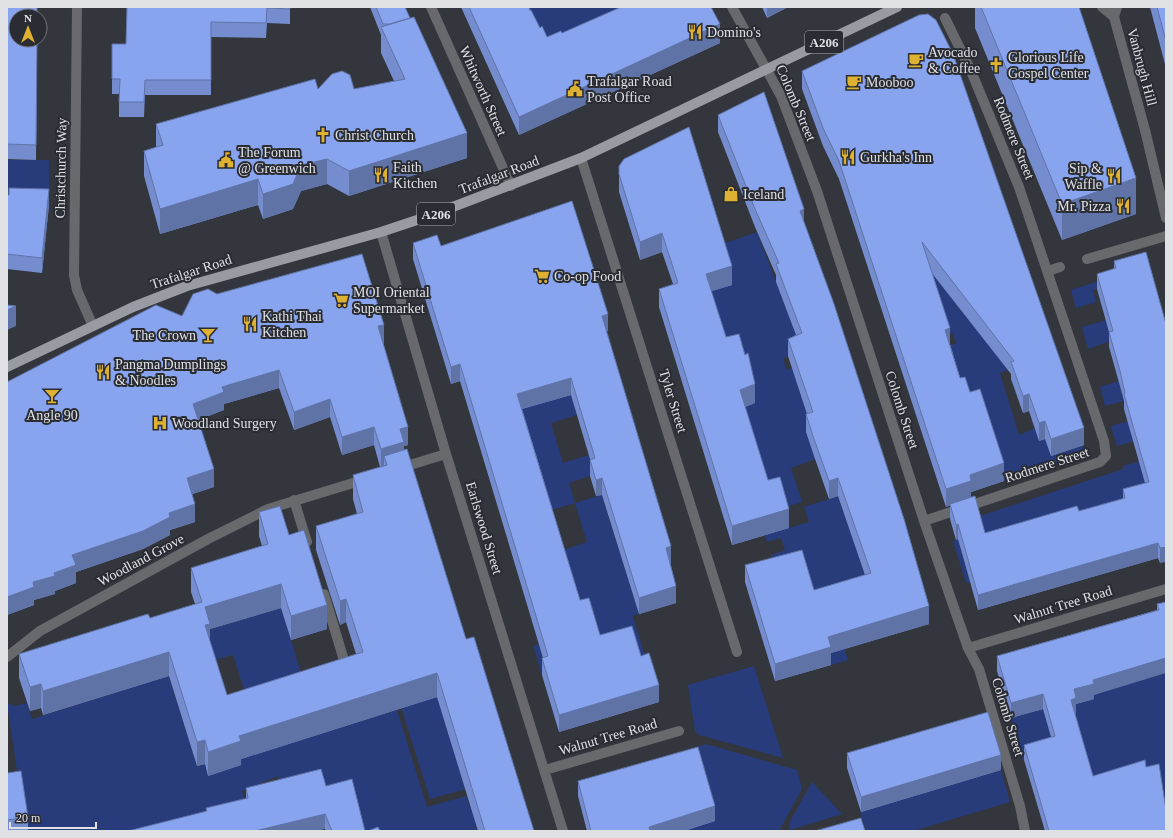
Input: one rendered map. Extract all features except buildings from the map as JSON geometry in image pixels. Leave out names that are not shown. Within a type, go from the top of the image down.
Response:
[{"type":"main road","name":"Trafalgar Road","points":[[7,367],[133,307],[187,286],[380,232],[511,186],[581,158],[897,7]]},
{"type":"street","name":"Christchurch Way","points":[[77,7],[74,276],[77,290],[93,326]]},
{"type":"street","name":"Whitworth Street","points":[[431,7],[511,186]]},
{"type":"street","name":"Colomb Street","points":[[732,7],[780,96],[817,191],[924,521],[968,648],[979,669],[1020,806],[1025,831]]},
{"type":"street","name":"Vanbrugh Hill","points":[[1102,7],[1115,12],[1166,218]]},
{"type":"street","name":"Rodmere Street","points":[[924,521],[1100,462],[1106,456],[1104,441],[1048,271],[1018,187],[992,121],[945,18]]},
{"type":"street","name":"Tyler Street","points":[[581,158],[737,652]]},
{"type":"street","name":"Earlswood Street","points":[[380,232],[446,454],[563,831]]},
{"type":"street","points":[[1087,259],[1166,236]]},
{"type":"street","points":[[1048,271],[1060,267]]},
{"type":"street","points":[[389,472],[446,454]]},
{"type":"street","name":"Woodland Grove","points":[[7,657],[40,630],[208,539],[268,509],[374,476]]},
{"type":"street","points":[[294,500],[310,550]]},
{"type":"street","points":[[321,585],[343,657]]},
{"type":"street","name":"Walnut Tree Road","points":[[968,648],[1166,589]]},
{"type":"street","name":"Walnut Tree Road","points":[[545,770],[679,731]]},
{"type":"shaded area","points":[[520,7],[666,7],[572,74]]},
{"type":"shaded area","points":[[7,160],[49,160],[49,205],[7,210]]},
{"type":"shaded area","points":[[907,173],[1008,370],[1000,373],[1019,435],[1035,428],[1045,439],[1082,445],[1085,453],[1004,481],[1000,468],[931,352],[956,343],[952,333],[941,336],[931,305]]},
{"type":"shaded area","points":[[757,232],[799,343],[805,349],[783,359],[787,370],[797,366],[809,402],[816,459],[791,468],[802,502],[783,508],[756,503],[728,413],[755,403],[706,293],[720,245]]},
{"type":"shaded area","points":[[1114,276],[1116,283],[1093,290],[1096,302],[1076,308],[1071,290]]},
{"type":"shaded area","points":[[1125,315],[1113,340],[1088,349],[1082,327]]},
{"type":"shaded area","points":[[1143,380],[1120,386],[1124,401],[1105,406],[1100,387],[1119,381]]},
{"type":"shaded area","points":[[582,384],[574,403],[577,415],[551,423],[563,463],[589,455],[599,473],[569,483],[575,503],[548,511],[504,414],[544,402]]},
{"type":"shaded area","points":[[1140,418],[1145,438],[1117,446],[1111,426]]},
{"type":"shaded area","points":[[1161,455],[1166,540],[963,557],[970,582],[966,583],[953,541],[981,532],[977,517],[1123,469],[1123,466]]},
{"type":"shaded area","points":[[602,495],[605,506],[619,502],[608,515],[618,547],[631,542],[623,563],[639,614],[633,616],[649,670],[562,669],[542,675],[533,646],[593,628],[567,621],[560,551],[587,542],[575,503]]},
{"type":"shaded area","points":[[838,496],[844,514],[846,513],[879,603],[831,603],[848,660],[831,665],[773,562],[771,555],[785,550],[781,538],[767,542],[765,535],[809,522],[804,507]]},
{"type":"shaded area","points":[[281,608],[303,679],[246,696],[233,655],[214,660],[205,631]]},
{"type":"shaded area","points":[[754,666],[783,758],[699,735],[695,731],[688,685]]},
{"type":"shaded area","points":[[1166,673],[1166,824],[1125,810],[1045,754],[1023,760],[1011,718]]},
{"type":"shaded area","points":[[168,674],[197,766],[205,764],[208,776],[239,759],[397,710],[427,807],[466,796],[470,807],[483,803],[488,819],[475,823],[477,831],[361,831],[283,794],[278,776],[242,791],[252,826],[208,831],[26,831],[7,703],[15,706],[27,703],[32,719],[161,678]]},
{"type":"shaded area","points":[[431,674],[466,789],[430,799],[394,685]]},
{"type":"shaded area","points":[[706,744],[797,770],[802,789],[779,831],[675,831],[694,748]]},
{"type":"shaded area","points":[[1001,770],[1010,802],[913,831],[866,831],[860,811]]},
{"type":"shaded area","points":[[812,782],[842,814],[790,830],[789,823]]},
{"type":"place","name":"Domino's","points":[[695,32]]},
{"type":"place","name":"Avocado & Coffee","points":[[916,60]]},
{"type":"place","name":"Glorious Life Gospel Center","points":[[996,65]]},
{"type":"place","name":"Mooboo","points":[[854,82]]},
{"type":"place","name":"Trafalgar Road Post Office","points":[[575,89]]},
{"type":"place","name":"Christ Church","points":[[323,135]]},
{"type":"place","name":"Gurkha's Inn","points":[[848,157]]},
{"type":"place","name":"The Forum @ Greenwich","points":[[226,160]]},
{"type":"place","name":"Faith Kitchen","points":[[381,175]]},
{"type":"place","name":"Sip & Waffle","points":[[1114,176]]},
{"type":"place","name":"Iceland","points":[[731,194]]},
{"type":"place","name":"Mr. Pizza","points":[[1123,206]]},
{"type":"place","name":"Co-op Food","points":[[542,276]]},
{"type":"place","name":"MOI Oriental Supermarket","points":[[341,300]]},
{"type":"place","name":"Kathi Thai Kitchen","points":[[250,324]]},
{"type":"place","name":"The Crown","points":[[208,335]]},
{"type":"place","name":"Pangma Dumplings & Noodles","points":[[103,372]]},
{"type":"place","name":"Angle 90","points":[[52,396]]},
{"type":"place","name":"Woodland Surgery","points":[[160,423]]}]
